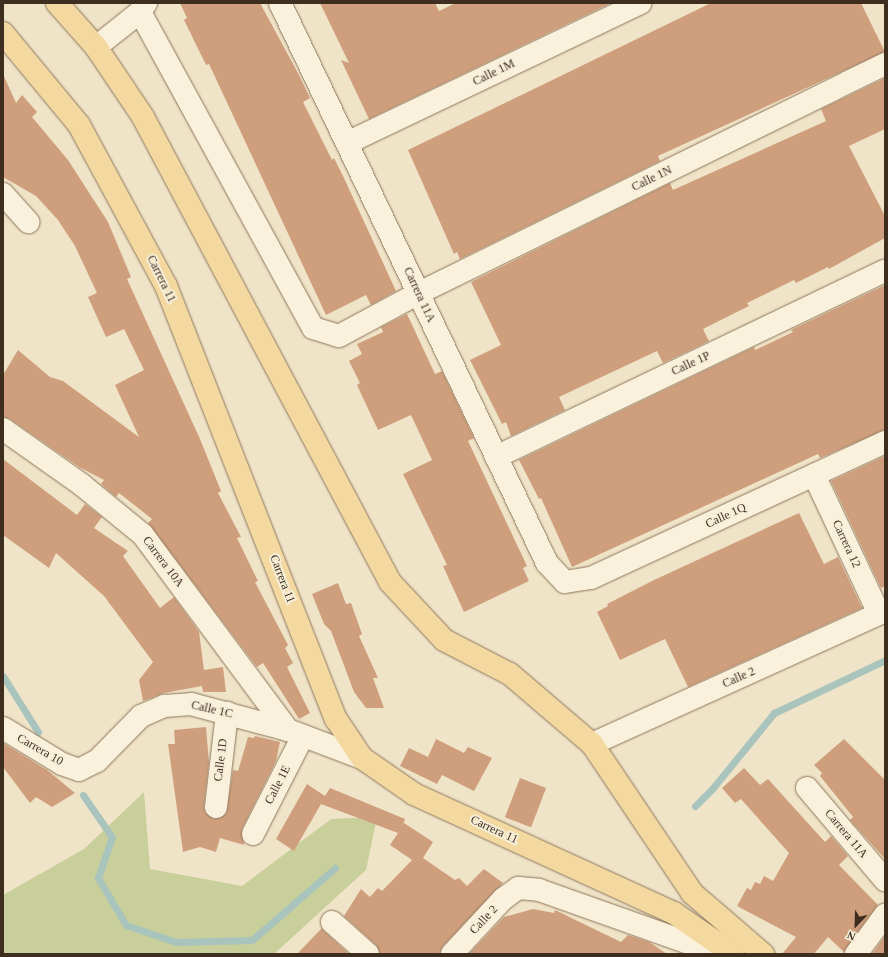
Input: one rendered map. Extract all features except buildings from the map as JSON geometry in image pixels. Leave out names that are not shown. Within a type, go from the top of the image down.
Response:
[{"type":"main road","points":[[57,3],[96,47],[143,117],[390,582],[444,640],[510,674],[592,744],[692,893],[763,954]]},
{"type":"main road","name":"Carrera 11","points":[[3,33],[79,125],[166,286],[336,719],[362,758],[414,794],[674,912],[732,954]]},
{"type":"main road","points":[[674,912],[692,893]]},
{"type":"street","name":"Carrera 11A","points":[[280,3],[547,563],[565,582]]},
{"type":"street","name":"Calle 1M","points":[[347,143],[640,3]]},
{"type":"street","points":[[96,47],[143,8]]},
{"type":"street","name":"Calle 1N","points":[[143,8],[313,328],[339,336],[419,293],[885,64]]},
{"type":"street","points":[[3,194],[28,222]]},
{"type":"street","name":"Calle 1P","points":[[496,456],[885,271]]},
{"type":"street","name":"Carrera 10A","points":[[3,429],[82,485],[143,535],[295,733]]},
{"type":"street","name":"Calle 1Q","points":[[565,582],[591,578],[885,442]]},
{"type":"street","name":"Carrera 12","points":[[814,475],[882,612]]},
{"type":"street","name":"Calle 2","points":[[592,744],[882,612]]},
{"type":"street","name":"Calle 1C","points":[[79,770],[97,761],[141,716],[164,706],[192,704],[295,733],[362,758]]},
{"type":"street","name":"Calle 1D","points":[[216,807],[227,713]]},
{"type":"street","name":"Carrera 10","points":[[3,728],[62,764],[79,770]]},
{"type":"street","name":"Calle 1E","points":[[253,834],[295,733]]},
{"type":"street","name":"Carrera 11A","points":[[807,788],[885,880]]},
{"type":"street","name":"Calle 2","points":[[452,954],[503,899],[518,888],[539,890],[720,954]]},
{"type":"street","points":[[856,954],[885,914]]},
{"type":"street","points":[[332,922],[368,954]]},
{"type":"green space","points":[[144,792],[150,869],[242,886],[331,819],[377,817],[366,870],[274,954],[3,954],[3,895],[84,849]]},
{"type":"waterway","points":[[695,806],[712,789],[774,713],[885,660]]},
{"type":"waterway","points":[[3,676],[38,732]]},
{"type":"waterway","points":[[83,795],[112,837],[98,878],[126,925],[176,942],[252,940],[335,868]]}]
